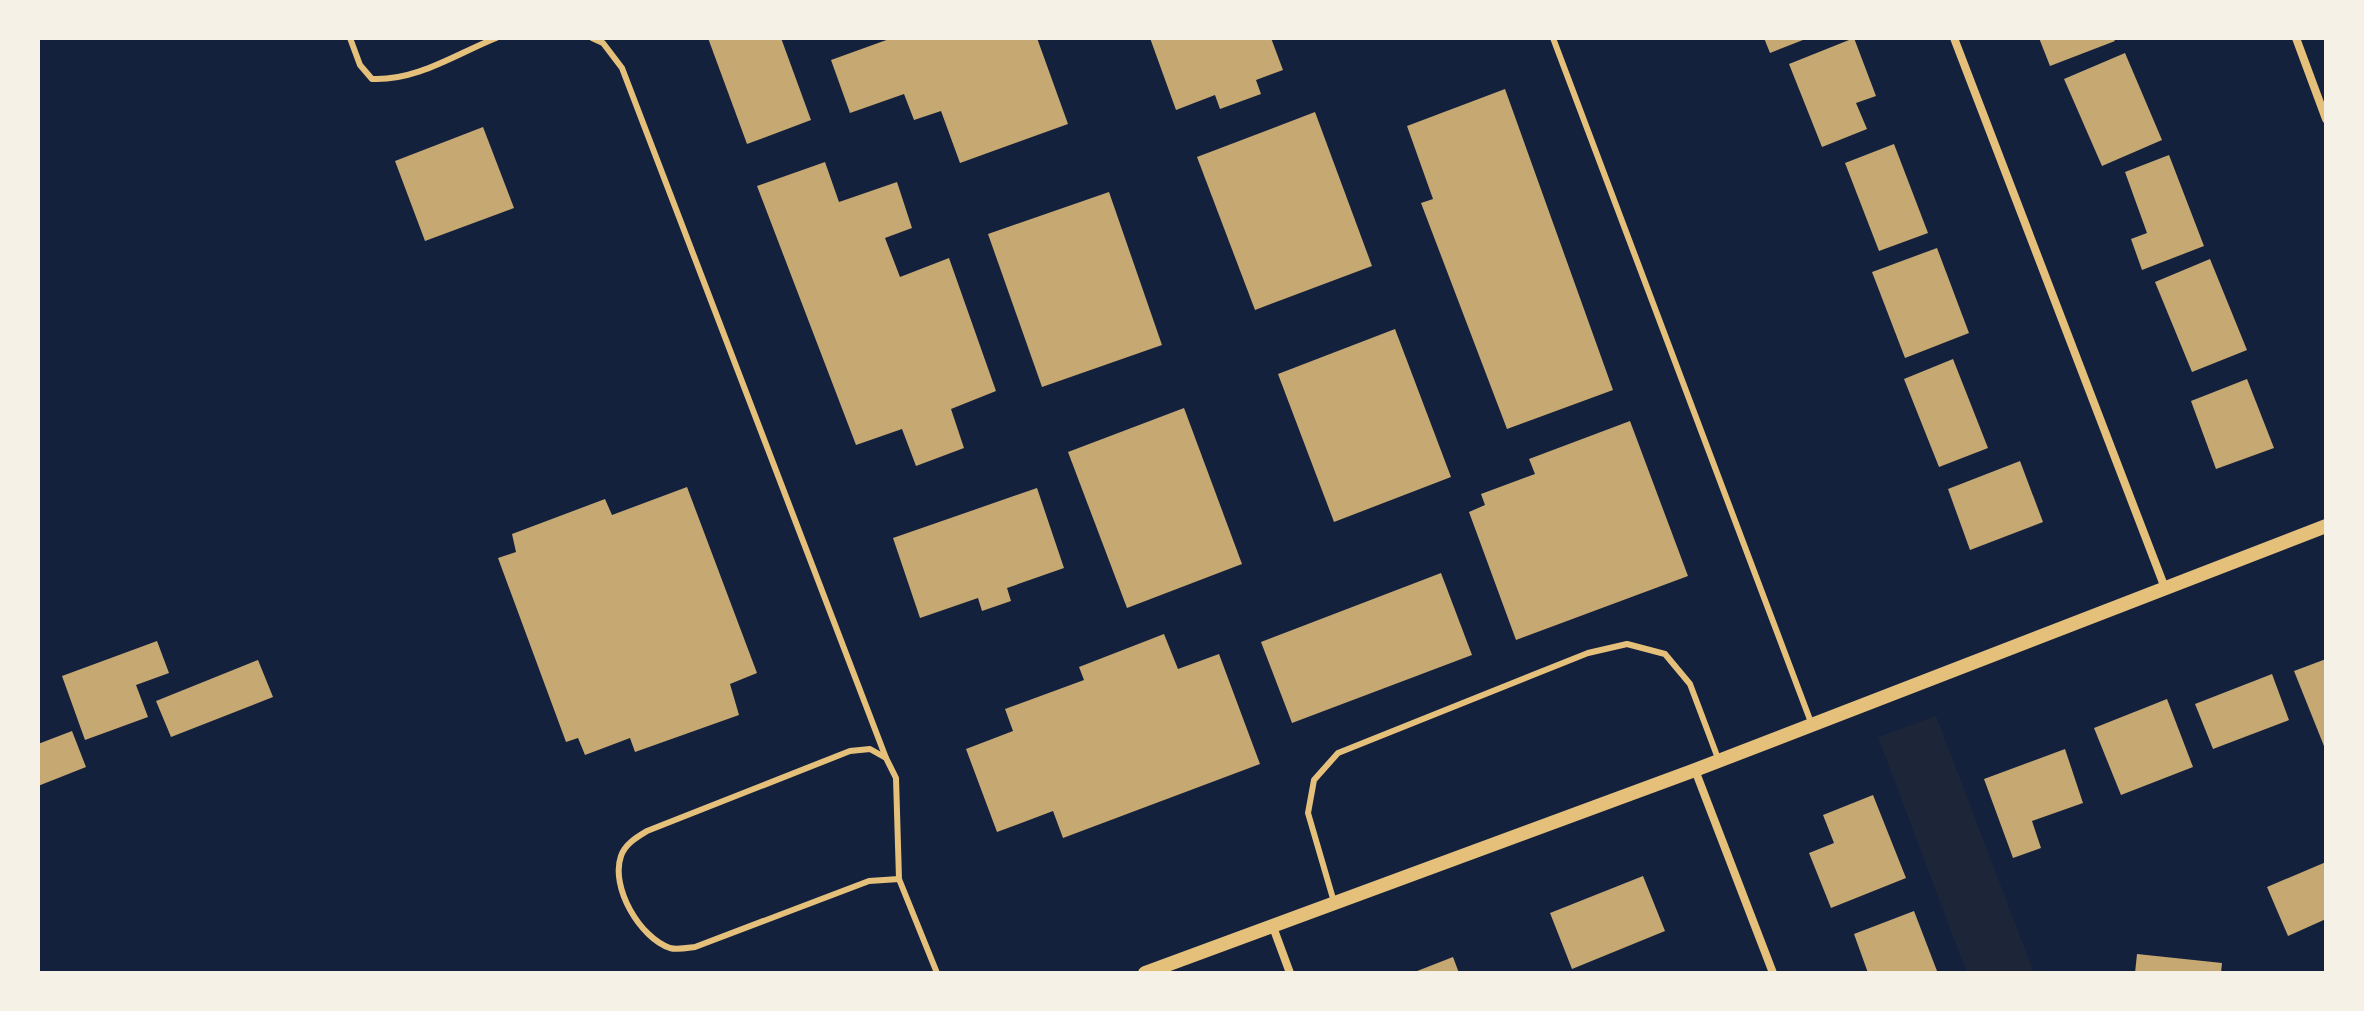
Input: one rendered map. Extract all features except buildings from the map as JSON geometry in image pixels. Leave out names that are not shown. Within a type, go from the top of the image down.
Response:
[{"type":"street","points":[[1954,38],[2165,588]]},
{"type":"street","points":[[2296,38],[2326,119]]},
{"type":"street","points":[[1145,973],[1719,761],[2326,526]]},
{"type":"street","points":[[1695,770],[1773,973]]},
{"type":"street","points":[[1273,927],[1290,973]]},
{"type":"lane","points":[[350,38],[360,65],[372,79],[392,80],[450,60],[496,38]]},
{"type":"lane","points":[[468,38],[472,47]]},
{"type":"lane","points":[[592,38],[603,43],[622,68],[896,778],[899,879],[937,973]]},
{"type":"lane","points":[[1553,38],[1812,725]]},
{"type":"lane","points":[[1334,904],[1308,813],[1314,780],[1338,753],[1588,653],[1627,644],[1665,654],[1690,684],[1719,761]]},
{"type":"lane","points":[[886,758],[870,749],[850,751],[647,831],[629,842],[620,857],[620,884],[629,910],[646,933],[671,948],[695,947],[869,881],[899,879]]},
{"type":"shaded area","points":[[1936,716],[2034,973],[1967,973],[1878,737]]}]
